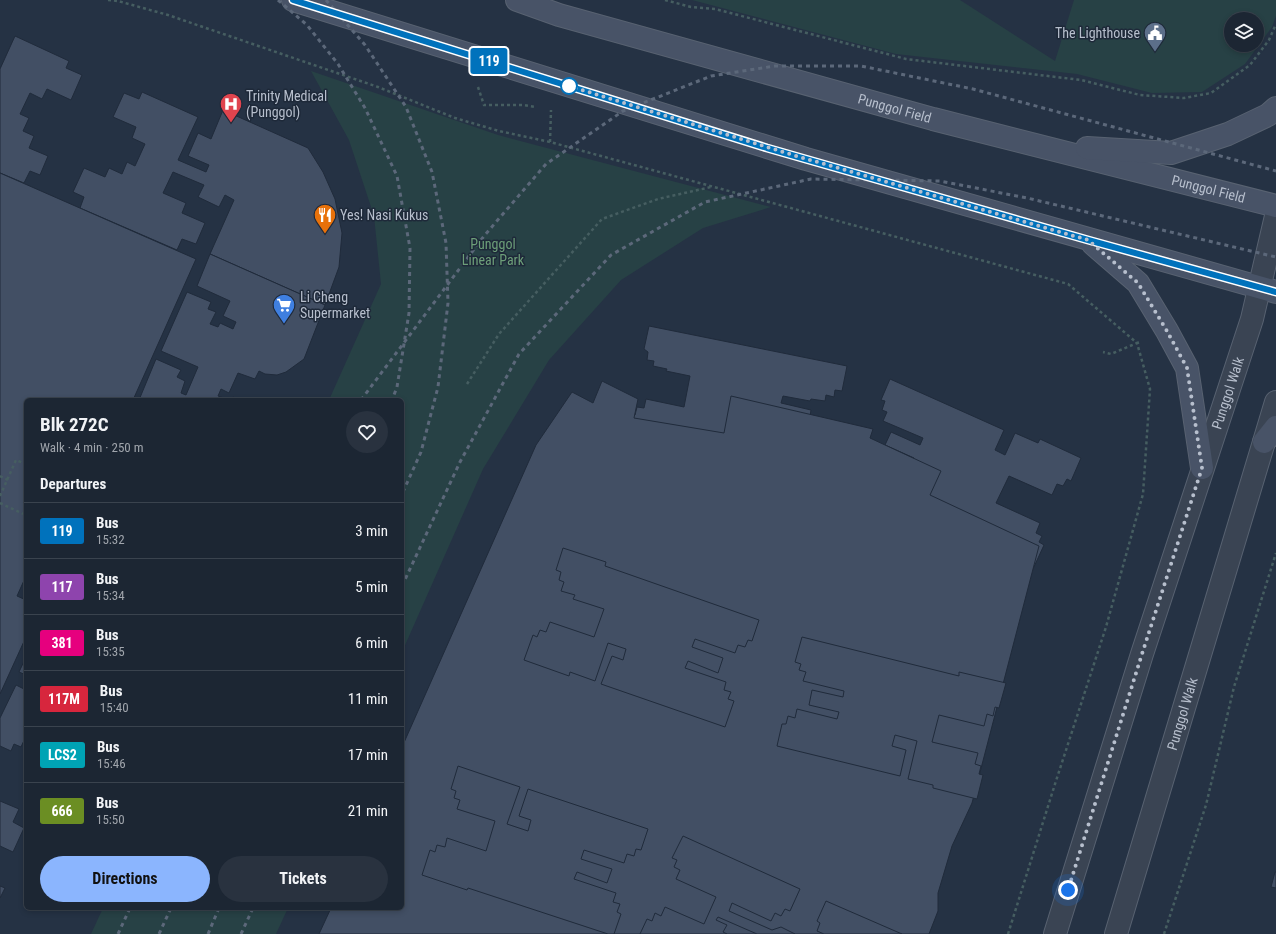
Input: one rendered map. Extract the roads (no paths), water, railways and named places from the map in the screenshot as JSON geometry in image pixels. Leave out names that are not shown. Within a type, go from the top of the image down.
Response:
[{"type":"street","points":[[293,0],[767,148],[1088,240],[1268,289]]},
{"type":"street","name":"Punggol Field","points":[[517,0],[559,16],[789,80],[1276,206]]},
{"type":"street","points":[[1036,145],[1171,153],[1228,134],[1268,115],[1276,108]]},
{"type":"street","name":"Punggol Walk","points":[[1055,934],[1142,654],[1202,468],[1252,319],[1268,289],[1276,216]]},
{"type":"street","points":[[1088,240],[1138,283],[1187,368],[1202,468]]},
{"type":"street","name":"Punggol Walk","points":[[1116,934],[1270,435],[1276,402]]},
{"type":"railway","points":[[278,0],[307,25],[338,64],[365,108],[397,176],[410,248],[409,313],[397,387],[393,398]]},
{"type":"railway","points":[[326,0],[365,45],[406,107],[432,172],[446,243],[448,303],[438,387],[421,452],[404,490]]},
{"type":"railway","points":[[362,398],[484,236],[546,164],[623,111],[711,76],[775,66],[861,66],[973,89],[1276,171]]},
{"type":"railway","points":[[404,582],[460,462],[519,354],[611,255],[705,202],[811,179],[940,181],[1027,198],[1276,257]]},
{"type":"railway","points":[[118,934],[129,910]]},
{"type":"railway","points":[[159,934],[170,910]]},
{"type":"railway","points":[[208,934],[218,910]]},
{"type":"railway","points":[[241,934],[252,910]]},
{"type":"place","name":"The Lighthouse","points":[[1155,52]]},
{"type":"place","name":"Trinity Medical (Punggol)","points":[[231,124]]},
{"type":"place","name":"Yes! Nasi Kukus","points":[[325,234]]},
{"type":"place","name":"Li Cheng Supermarket","points":[[284,324]]},
{"type":"park label","name":"Punggol Linear Park","points":[[493,252]]}]
